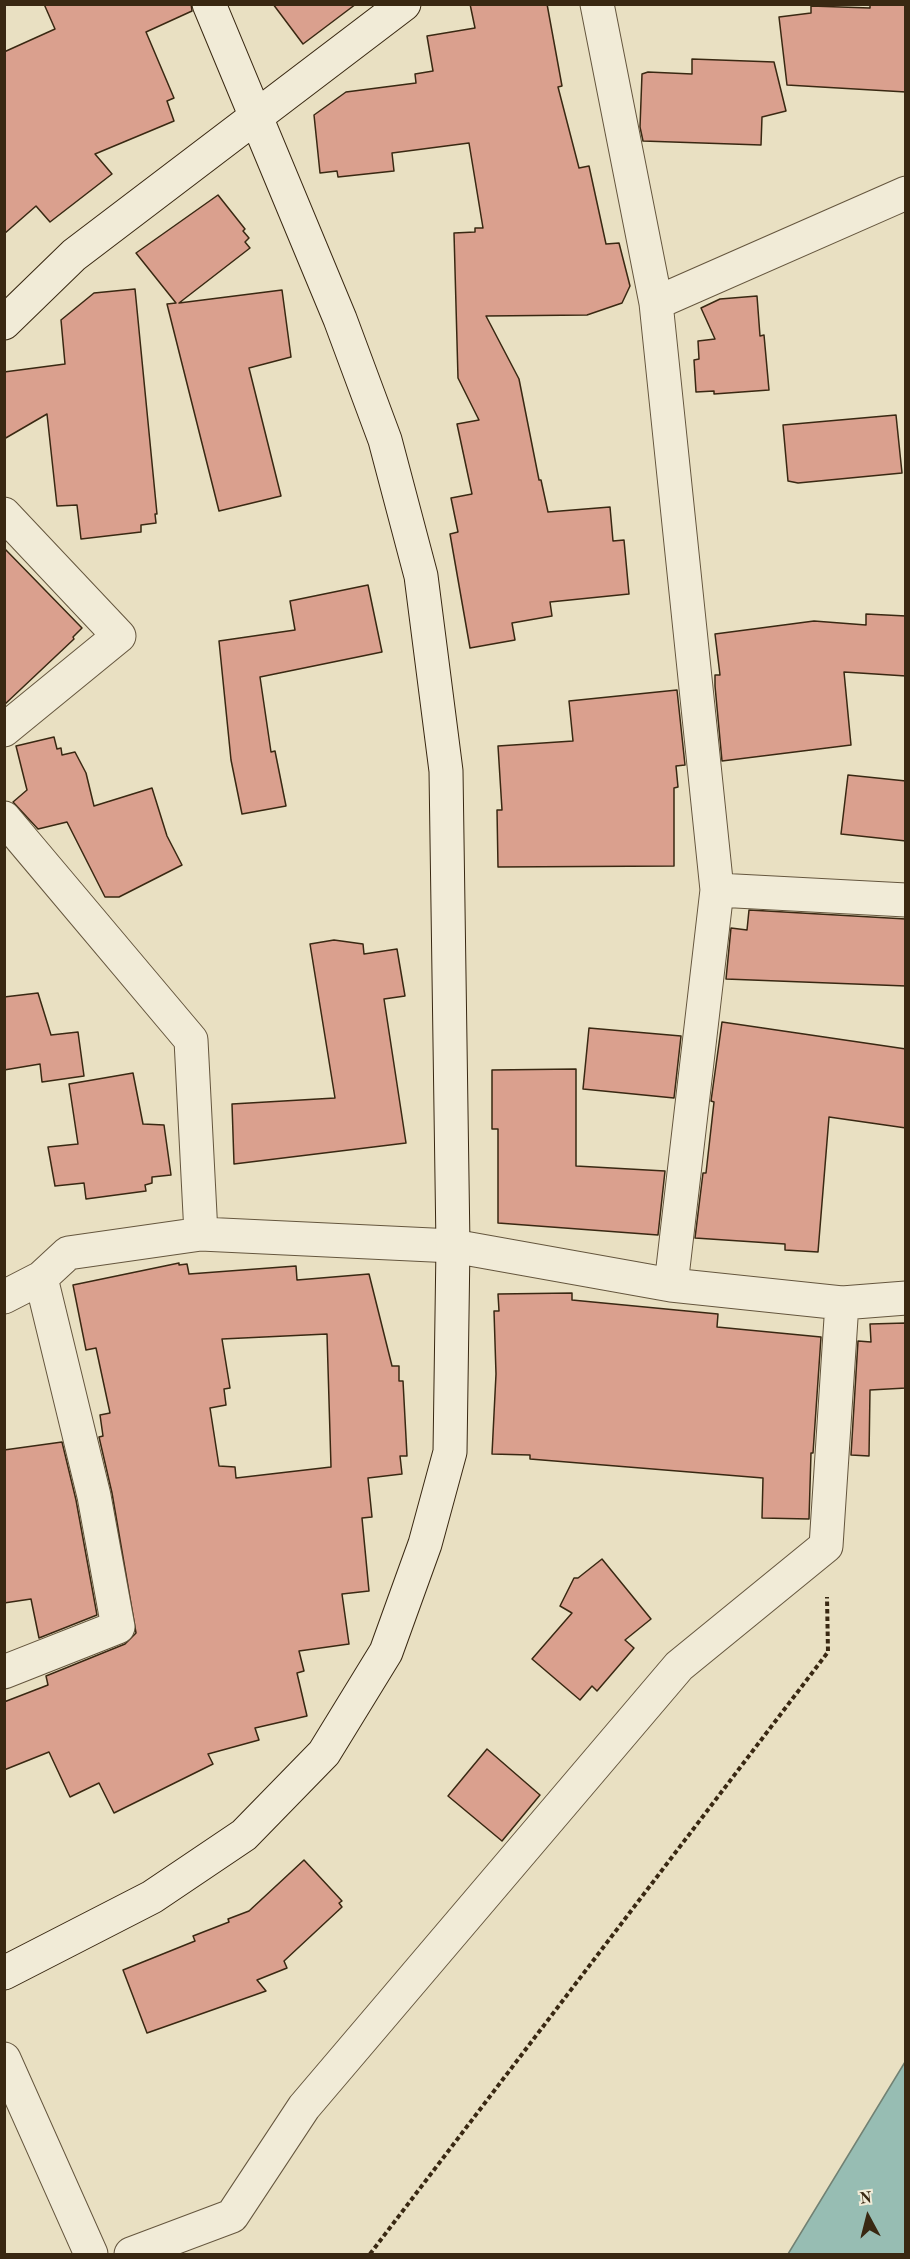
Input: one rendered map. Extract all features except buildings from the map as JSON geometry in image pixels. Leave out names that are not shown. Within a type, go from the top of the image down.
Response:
[{"type":"street","points":[[4,1973],[152,1897],[244,1835],[324,1753],[386,1652],[425,1544],[450,1452],[453,1246],[446,771],[421,576],[386,440],[340,319],[209,4]]},
{"type":"street","points":[[4,323],[74,255],[404,4]]},
{"type":"street","points":[[597,4],[656,303],[717,890],[670,1285]]},
{"type":"street","points":[[656,303],[906,193]]},
{"type":"street","points":[[4,514],[119,636],[4,730]]},
{"type":"street","points":[[4,818],[191,1040],[201,1233]]},
{"type":"street","points":[[717,890],[906,900]]},
{"type":"street","points":[[4,1297],[41,1278],[68,1253],[201,1233],[453,1246],[670,1285],[842,1303],[906,1298]]},
{"type":"street","points":[[4,1672],[118,1627],[94,1496],[41,1278]]},
{"type":"street","points":[[132,2254],[232,2216],[304,2107],[680,1666],[826,1546],[842,1303]]},
{"type":"street","points":[[4,2059],[91,2254]]},
{"type":"path","points":[[370,2254],[828,1652],[826,1546]]},
{"type":"water","points":[[905,2062],[905,2254],[788,2254]]}]
